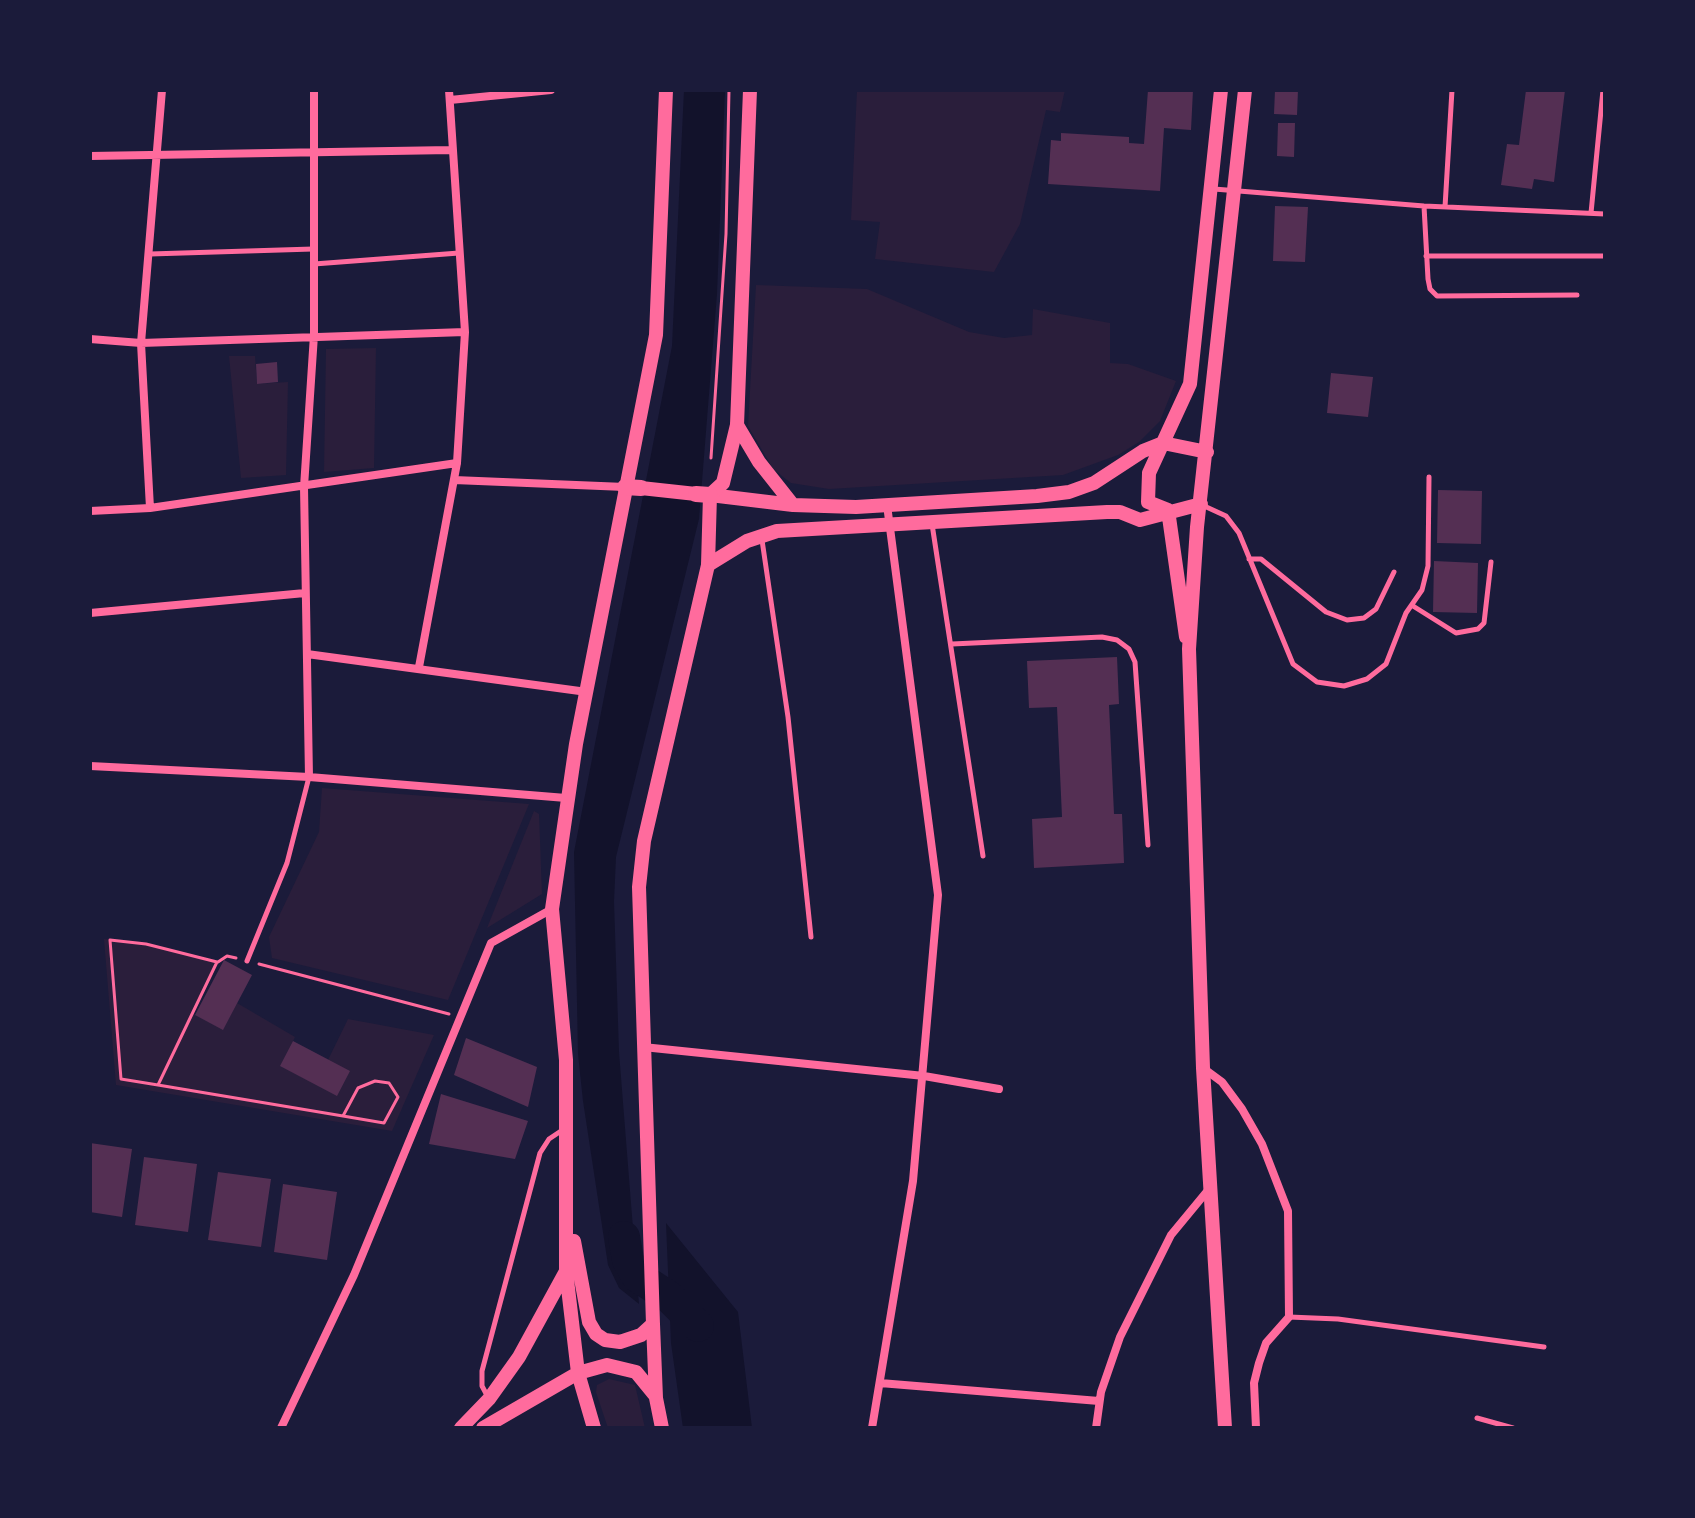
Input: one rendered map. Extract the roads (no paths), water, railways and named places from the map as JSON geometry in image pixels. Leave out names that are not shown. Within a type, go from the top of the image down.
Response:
[{"type":"main road","points":[[594,1428],[578,1373],[566,1271],[566,1060],[552,909],[566,798],[633,488],[656,335],[666,90]]},
{"type":"main road","points":[[703,495],[723,483],[737,425],[750,90]]},
{"type":"main road","points":[[1168,510],[1148,502],[1149,473],[1190,384],[1213,189],[1221,90]]},
{"type":"main road","points":[[1225,1428],[1203,1068],[1189,649],[1201,504],[1245,90]]},
{"type":"main road","points":[[737,425],[759,462],[793,505]]},
{"type":"main road","points":[[633,488],[793,505],[887,505],[1069,492],[1094,483],[1143,451],[1163,443],[1207,452]]},
{"type":"main road","points":[[662,1428],[656,1398],[650,1198],[641,1047],[639,887],[644,841],[708,565],[703,495]]},
{"type":"main road","points":[[708,565],[761,535],[809,528],[1107,512],[1120,512],[1140,520],[1168,510],[1201,504]]},
{"type":"main road","points":[[1168,510],[1189,649]]},
{"type":"main road","points":[[566,1185],[578,1272],[589,1322],[596,1334],[605,1340],[620,1342],[641,1335],[653,1324]]},
{"type":"main road","points":[[461,1428],[489,1399],[519,1357],[566,1271]]},
{"type":"main road","points":[[483,1428],[578,1373],[607,1365],[622,1366],[646,1381],[656,1398]]},
{"type":"street","points":[[150,508],[141,343],[159,156],[162,90]]},
{"type":"street","points":[[309,777],[304,487],[314,335],[314,90]]},
{"type":"street","points":[[419,667],[457,463],[465,332],[451,150],[450,95],[551,90]]},
{"type":"street","points":[[90,156],[451,150]]},
{"type":"street","points":[[90,339],[141,343],[465,332]]},
{"type":"street","points":[[90,511],[150,508],[457,463]]},
{"type":"street","points":[[454,480],[633,488]]},
{"type":"street","points":[[872,1428],[913,1181],[938,895],[887,505]]},
{"type":"street","points":[[90,613],[305,593]]},
{"type":"street","points":[[307,654],[587,692]]},
{"type":"street","points":[[90,766],[309,777],[566,798]]},
{"type":"street","points":[[281,1428],[354,1275],[491,943],[552,909]]},
{"type":"street","points":[[641,1047],[924,1076],[999,1089]]},
{"type":"street","points":[[1203,1068],[1222,1082],[1242,1109],[1262,1144],[1288,1211],[1289,1317],[1266,1343],[1259,1363],[1254,1383],[1256,1428]]},
{"type":"street","points":[[1096,1428],[1108,1363],[1171,1235],[1210,1189]]},
{"type":"street","points":[[880,1383],[1099,1401]]},
{"type":"lane","points":[[1445,207],[1452,90]]},
{"type":"lane","points":[[1591,213],[1603,90]]},
{"type":"lane","points":[[1213,189],[1424,206],[1605,214]]},
{"type":"lane","points":[[1424,206],[1430,289],[1437,296],[1577,295]]},
{"type":"lane","points":[[150,254],[314,249]]},
{"type":"lane","points":[[314,264],[459,253]]},
{"type":"lane","points":[[1426,256],[1605,256]]},
{"type":"lane","points":[[1201,504],[1226,516],[1239,533],[1288,656],[1300,671],[1326,685],[1356,684],[1377,672],[1392,654],[1402,622],[1422,590],[1428,566],[1429,477]]},
{"type":"lane","points":[[932,523],[983,856]]},
{"type":"lane","points":[[761,535],[788,717],[811,937]]},
{"type":"lane","points":[[1249,559],[1261,559],[1326,612],[1347,620],[1364,618],[1376,609],[1394,572]]},
{"type":"lane","points":[[1413,606],[1456,633],[1478,629],[1484,623],[1491,562]]},
{"type":"lane","points":[[952,644],[1102,637],[1117,640],[1129,649],[1135,662],[1148,845]]},
{"type":"lane","points":[[247,961],[287,863],[309,777]]},
{"type":"lane","points":[[489,1399],[482,1386],[482,1371],[540,1153],[549,1139],[565,1129]]},
{"type":"lane","points":[[1289,1317],[1338,1319],[1544,1347]]},
{"type":"lane","points":[[1477,1418],[1513,1428]]},
{"type":"waterway","points":[[624,1237],[628,1260],[637,1276],[669,1297],[698,1326]]}]
